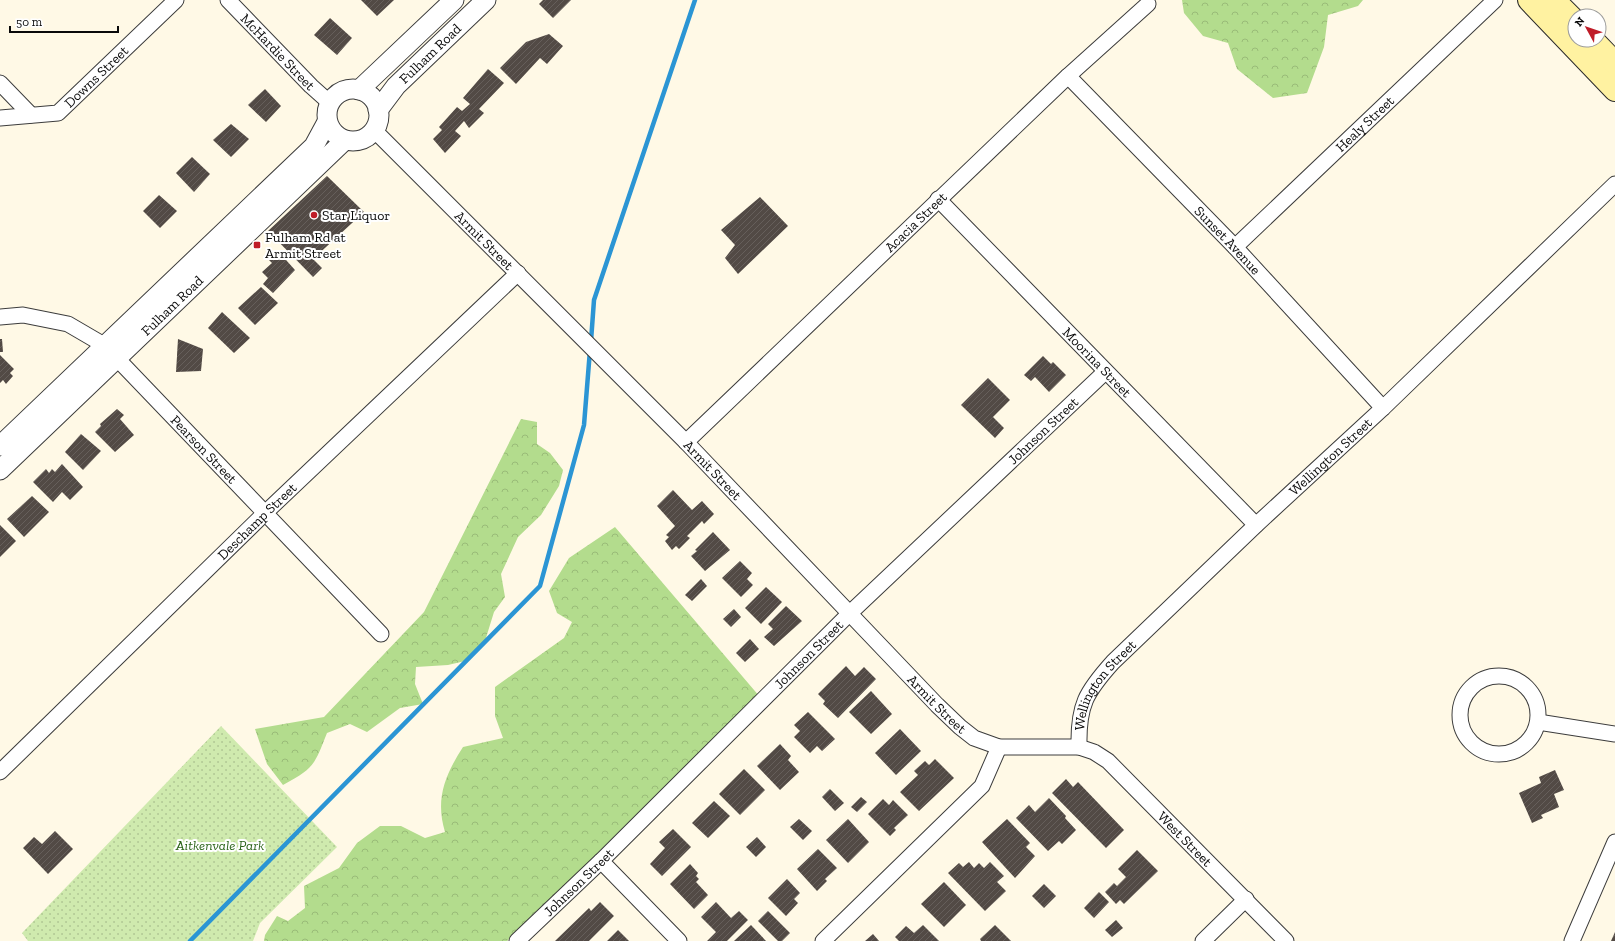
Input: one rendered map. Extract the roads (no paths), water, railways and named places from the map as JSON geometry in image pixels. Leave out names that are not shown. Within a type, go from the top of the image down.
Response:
[{"type":"main road","points":[[1529,0],[1615,90]]},
{"type":"main road","points":[[1554,0],[1567,13]]},
{"type":"main road","points":[[1601,48],[1615,63]]},
{"type":"street","name":"Downs Street","points":[[0,118],[58,113],[176,0]]},
{"type":"street","name":"McHardie Street","points":[[228,0],[311,86],[330,103]]},
{"type":"street","name":"Fulham Road","points":[[359,90],[454,0]]},
{"type":"street","name":"Fulham Road","points":[[378,110],[396,86],[486,0]]},
{"type":"street","name":"Healy Street","points":[[1235,247],[1495,0]]},
{"type":"street","name":"Acacia Street","points":[[686,442],[938,199],[1068,76],[1148,4]]},
{"type":"street","name":"Sunset Avenue","points":[[1068,76],[1235,247],[1383,408]]},
{"type":"street","points":[[0,83],[31,115]]},
{"type":"street","points":[[347,90],[359,90],[367,94],[374,100],[378,110],[378,119],[374,130],[368,137],[359,140],[345,140],[337,136],[328,122],[327,111],[330,103],[339,93],[347,90]]},
{"type":"street","name":"Fulham Road","points":[[0,470],[110,352],[314,146],[328,122]]},
{"type":"street","name":"Armit Street","points":[[374,130],[686,442],[936,705],[960,727],[974,738],[999,747],[1079,747]]},
{"type":"street","name":"Fulham Road","points":[[0,446],[110,352],[345,140]]},
{"type":"street","name":"Wellington Street","points":[[1079,747],[1078,725],[1084,701],[1095,682],[1112,662],[1256,525],[1383,408],[1615,184]]},
{"type":"street","name":"Moorina Street","points":[[938,199],[1104,372],[1256,525]]},
{"type":"street","name":"Deschamp Street","points":[[0,772],[265,513],[518,273]]},
{"type":"street","name":"Pearson Street","points":[[0,317],[23,315],[68,324],[110,352],[381,634]]},
{"type":"street","name":"Johnson Street","points":[[517,941],[601,861],[850,613],[1104,372]]},
{"type":"street","points":[[1506,676],[1524,685],[1531,692],[1536,701],[1538,722],[1535,732],[1522,747],[1503,755],[1493,754],[1474,746],[1467,738],[1460,720],[1463,700],[1476,684],[1486,679],[1506,676]]},
{"type":"street","points":[[1538,722],[1615,734]]},
{"type":"street","points":[[823,941],[982,786],[999,747]]},
{"type":"street","name":"West Street","points":[[1079,747],[1094,752],[1108,761],[1286,941]]},
{"type":"street","points":[[1572,941],[1615,842]]},
{"type":"street","points":[[601,861],[680,941]]},
{"type":"street","points":[[1202,941],[1246,899]]},
{"type":"waterway","points":[[591,341],[594,300],[695,0]]},
{"type":"waterway","points":[[190,941],[540,586],[584,425],[590,350]]},
{"type":"place","name":"Star Liquor","points":[[314,215]]},
{"type":"place","name":"Fulham Rd at Armit Street","points":[[257,245]]},
{"type":"park label","name":"Aitkenvale Park","points":[[220,845]]}]
